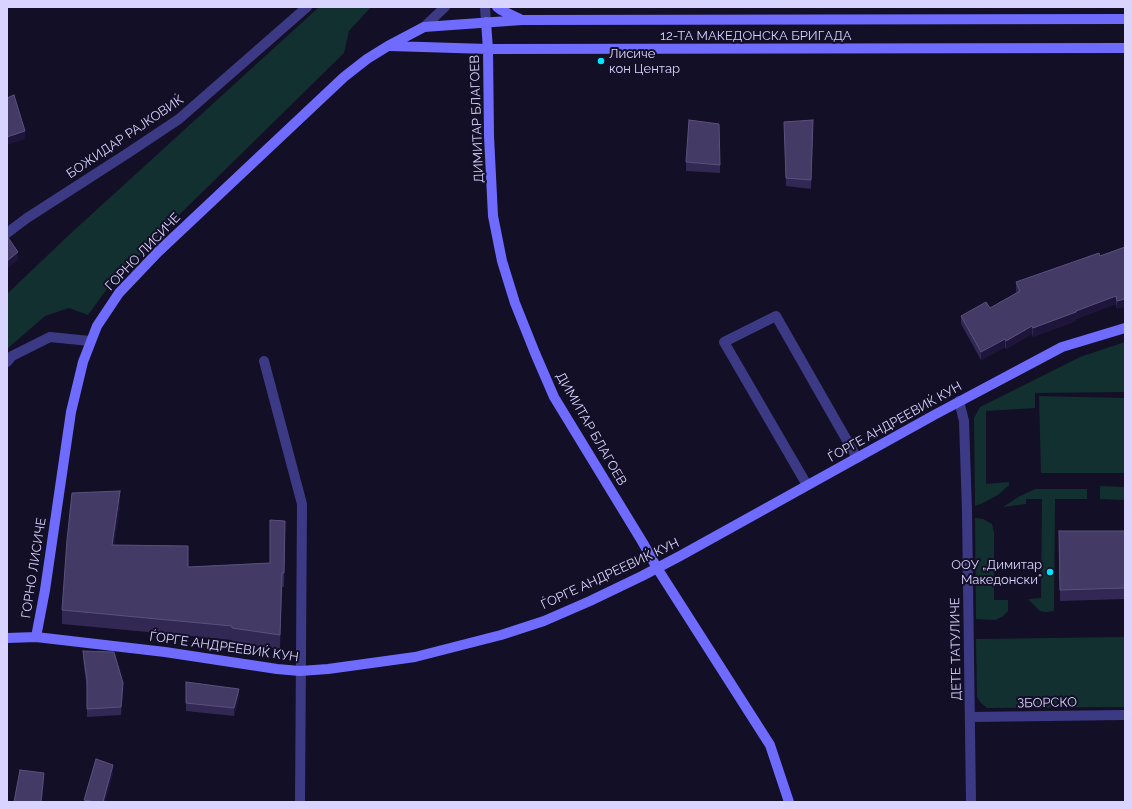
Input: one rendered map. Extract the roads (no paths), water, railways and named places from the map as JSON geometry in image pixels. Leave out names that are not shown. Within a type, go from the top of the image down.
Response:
[{"type":"street","name":"БОЖИДАР РАЈКОВИЌ","points":[[7,233],[27,218],[179,119],[307,7]]},
{"type":"street","points":[[424,27],[445,7]]},
{"type":"street","name":"ДИМИТАР БЛАГОЕВ","points":[[485,7],[488,49],[489,136],[493,216],[502,261],[515,303],[554,397],[646,548],[656,568],[770,746],[789,802]]},
{"type":"street","points":[[497,7],[522,20]]},
{"type":"street","name":"12-ТА МАКЕДОНСКА БРИГАДА","points":[[424,27],[522,20],[1125,19]]},
{"type":"street","name":"ГОРНО ЛИСИЧЕ","points":[[7,638],[36,637],[45,590],[71,412],[83,362],[97,326],[119,293],[158,252],[344,77],[367,59],[424,27]]},
{"type":"street","name":"12-ТА МАКЕДОНСКА БРИГАДА","points":[[388,46],[488,49],[1125,48]]},
{"type":"street","points":[[807,485],[724,342],[776,316],[857,458]]},
{"type":"street","name":"ЃОРГЕ АНДРЕЕВИЌ КУН","points":[[36,637],[165,652],[277,669],[300,671],[328,669],[415,657],[501,634],[544,621],[590,601],[656,568],[959,401],[1062,347],[1125,328]]},
{"type":"street","points":[[7,362],[12,356],[50,337],[90,341]]},
{"type":"street","points":[[264,361],[302,504],[300,802]]},
{"type":"street","name":"ДЕТЕ ТАТУЛИЧЕ","points":[[959,401],[964,421],[967,504],[971,802]]},
{"type":"street","name":"ЗБОРСКО","points":[[970,717],[1125,715]]},
{"type":"place","name":"Лисиче кон Центар","points":[[601,61]]},
{"type":"place","name":"ООУ „Димитар Македонски“","points":[[1050,572]]}]
